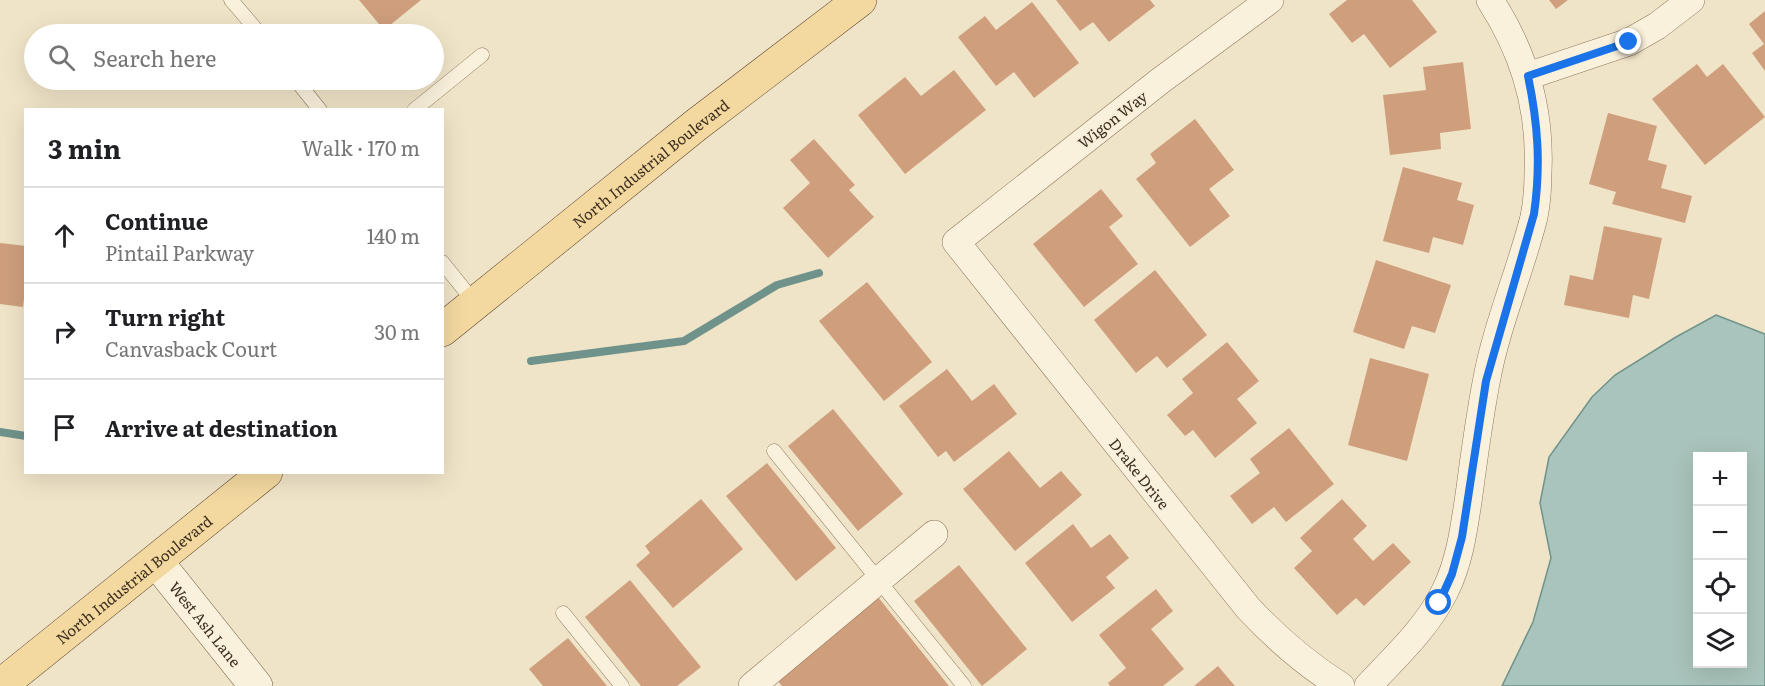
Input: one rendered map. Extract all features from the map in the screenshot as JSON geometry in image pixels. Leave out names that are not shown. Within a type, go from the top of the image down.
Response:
[{"type":"main road","name":"North Industrial Boulevard","points":[[444,328],[696,125],[860,0]]},
{"type":"main road","name":"North Industrial Boulevard","points":[[0,686],[264,474]]},
{"type":"street","name":"Wigon Way","points":[[956,242],[1160,81],[1270,0]]},
{"type":"street","points":[[1368,686],[1427,621],[1446,589],[1458,554],[1486,381],[1534,214],[1537,192],[1538,140],[1536,115],[1528,76],[1511,36],[1490,0]]},
{"type":"street","points":[[1528,76],[1629,42],[1658,26],[1691,0]]},
{"type":"street","name":"Drake Drive","points":[[956,242],[1248,608],[1283,643],[1341,686]]},
{"type":"street","points":[[759,684],[934,534]]},
{"type":"street","name":"West Ash Lane","points":[[156,561],[256,686]]},
{"type":"lane","points":[[231,0],[251,24]]},
{"type":"lane","points":[[444,86],[482,55]]},
{"type":"lane","points":[[304,90],[318,108]]},
{"type":"lane","points":[[416,108],[439,90]]},
{"type":"lane","points":[[444,264],[476,303]]},
{"type":"lane","points":[[774,451],[964,686]]},
{"type":"lane","points":[[563,613],[622,686]]},
{"type":"water","points":[[1716,315],[1765,334],[1765,686],[1502,686],[1533,622],[1551,558],[1540,503],[1549,457],[1592,397],[1615,375]]},
{"type":"building","points":[[359,0],[421,0],[391,24],[379,24]]},
{"type":"building","points":[[1056,0],[1150,0],[1155,6],[1109,42],[1093,22],[1080,31]]},
{"type":"building","points":[[1347,0],[1412,0],[1437,32],[1390,68],[1364,34],[1352,43],[1329,14]]},
{"type":"building","points":[[1549,0],[1568,0],[1556,9]]},
{"type":"building","points":[[1032,2],[1079,63],[1034,98],[1014,72],[996,86],[958,37],[985,16],[996,30]]},
{"type":"building","points":[[1765,11],[1765,71],[1752,53],[1764,44],[1749,24]]},
{"type":"building","points":[[1463,62],[1471,129],[1440,133],[1441,149],[1390,155],[1383,95],[1426,90],[1423,67]]},
{"type":"building","points":[[1697,64],[1707,77],[1723,64],[1765,117],[1705,165],[1652,99]]},
{"type":"building","points":[[954,70],[986,110],[905,174],[858,115],[905,77],[921,96]]},
{"type":"building","points":[[1608,113],[1657,126],[1648,160],[1667,165],[1661,188],[1692,196],[1685,223],[1612,204],[1616,192],[1589,184]]},
{"type":"building","points":[[1195,119],[1234,170],[1209,189],[1230,216],[1190,247],[1136,179],[1156,163],[1150,154]]},
{"type":"building","points":[[814,139],[855,185],[849,190],[874,217],[828,258],[783,208],[810,183],[790,160]]},
{"type":"building","points":[[1403,167],[1462,183],[1457,200],[1474,205],[1463,245],[1433,237],[1429,253],[1383,241]]},
{"type":"building","points":[[1101,189],[1123,216],[1109,227],[1138,264],[1084,307],[1033,244]]},
{"type":"building","points":[[1604,226],[1662,238],[1649,299],[1633,295],[1629,318],[1564,305],[1570,275],[1593,280]]},
{"type":"building","points":[[0,243],[24,246],[23,307],[0,304]]},
{"type":"building","points":[[1376,260],[1451,285],[1435,333],[1412,326],[1404,349],[1353,332]]},
{"type":"building","points":[[1155,270],[1207,335],[1167,368],[1157,356],[1136,373],[1094,320]]},
{"type":"building","points":[[867,282],[932,362],[884,401],[819,321]]},
{"type":"building","points":[[1227,342],[1259,381],[1237,399],[1257,423],[1215,458],[1193,430],[1185,436],[1167,415],[1193,393],[1182,379]]},
{"type":"building","points":[[1370,358],[1429,374],[1407,461],[1348,445]]},
{"type":"building","points":[[947,369],[972,401],[994,384],[1017,414],[954,462],[946,451],[938,457],[899,406]]},
{"type":"building","points":[[833,409],[903,494],[858,531],[788,446]]},
{"type":"building","points":[[1289,428],[1334,484],[1286,522],[1274,507],[1252,524],[1230,496],[1260,473],[1250,459]]},
{"type":"building","points":[[1009,451],[1040,488],[1061,471],[1082,495],[1015,551],[963,489]]},
{"type":"building","points":[[767,463],[836,548],[796,581],[726,496]]},
{"type":"building","points":[[701,499],[743,549],[673,608],[636,565],[650,553],[645,546]]},
{"type":"building","points":[[1342,499],[1367,526],[1353,539],[1373,561],[1393,543],[1411,562],[1364,606],[1356,598],[1337,615],[1294,568],[1312,551],[1300,538]]},
{"type":"building","points":[[1073,524],[1091,548],[1110,534],[1129,558],[1106,577],[1115,588],[1072,622],[1025,563]]},
{"type":"building","points":[[959,565],[1027,649],[982,686],[914,601]]},
{"type":"building","points":[[630,580],[701,667],[677,686],[641,686],[585,617]]},
{"type":"building","points":[[1156,589],[1173,611],[1151,629],[1184,669],[1163,686],[1110,686],[1108,683],[1126,668],[1099,635]]},
{"type":"building","points":[[878,597],[949,686],[782,686],[777,680]]},
{"type":"building","points":[[568,638],[607,686],[543,686],[529,669]]},
{"type":"building","points":[[1218,666],[1235,686],[1194,686]]},
{"type":"waterway","points":[[531,361],[684,341],[777,285],[819,273]]},
{"type":"waterway","points":[[0,432],[24,436]]},
{"type":"route","points":[[1439,603],[1452,574],[1462,537],[1486,381],[1492,356],[1534,214],[1539,165],[1538,140],[1536,115],[1528,76],[1629,42]]}]
